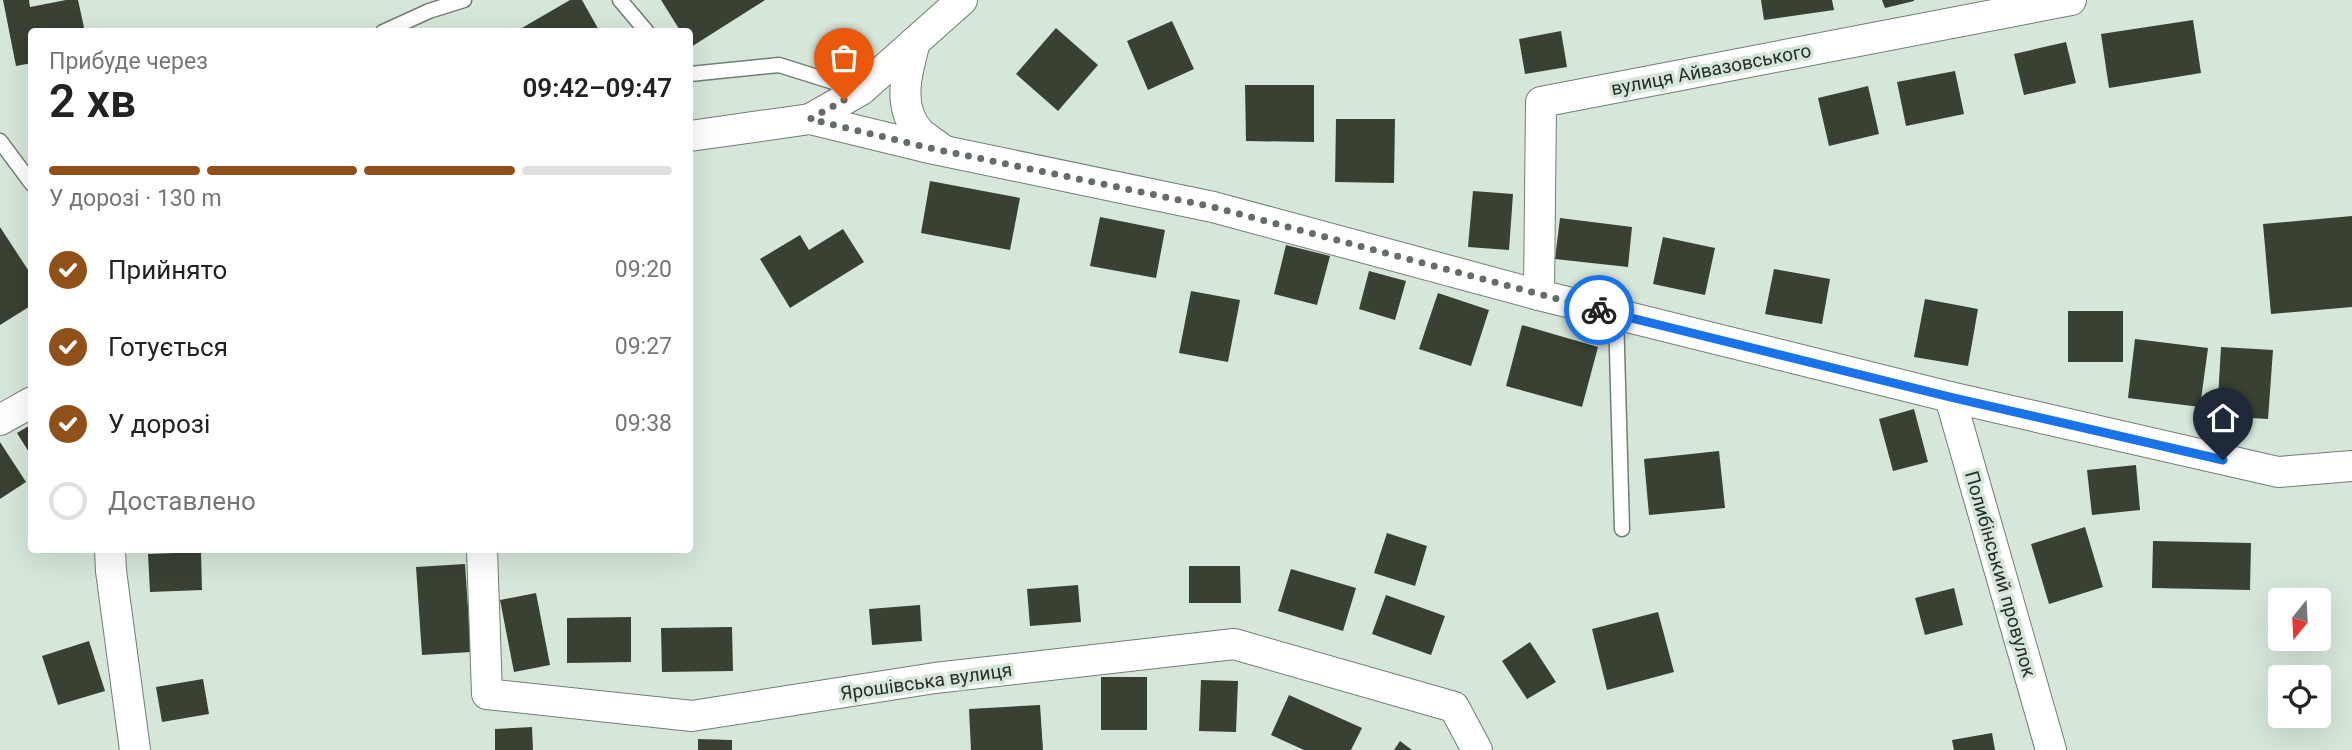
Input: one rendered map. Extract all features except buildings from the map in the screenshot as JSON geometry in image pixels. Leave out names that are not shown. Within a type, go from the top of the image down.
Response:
[{"type":"street","points":[[810,119],[861,90],[962,0]]},
{"type":"street","name":"вулиця Айвазовського","points":[[1539,295],[1541,102],[2071,0]]},
{"type":"street","points":[[915,42],[905,76],[904,93],[909,114],[919,132],[943,150]]},
{"type":"street","points":[[693,136],[810,119],[1213,207],[1539,295],[1950,397],[2278,472],[2352,466]]},
{"type":"street","name":"Полибінський провулок","points":[[1950,397],[2051,750]]},
{"type":"street","points":[[0,420],[28,404]]},
{"type":"street","points":[[110,553],[110,571],[135,750]]},
{"type":"street","name":"Ярошівська вулиця","points":[[482,553],[487,694],[692,716],[935,678],[1234,644],[1454,707],[1478,750]]},
{"type":"lane","points":[[392,28],[429,11],[464,0]]},
{"type":"lane","points":[[620,0],[644,28]]},
{"type":"lane","points":[[693,74],[779,65],[861,90]]},
{"type":"lane","points":[[0,141],[28,179]]},
{"type":"lane","points":[[1616,314],[1622,529]]},
{"type":"way so far","points":[[844,100],[810,119],[925,147],[1213,207],[1599,310]]},
{"type":"route","points":[[1599,310],[1950,397],[2223,460]]}]
